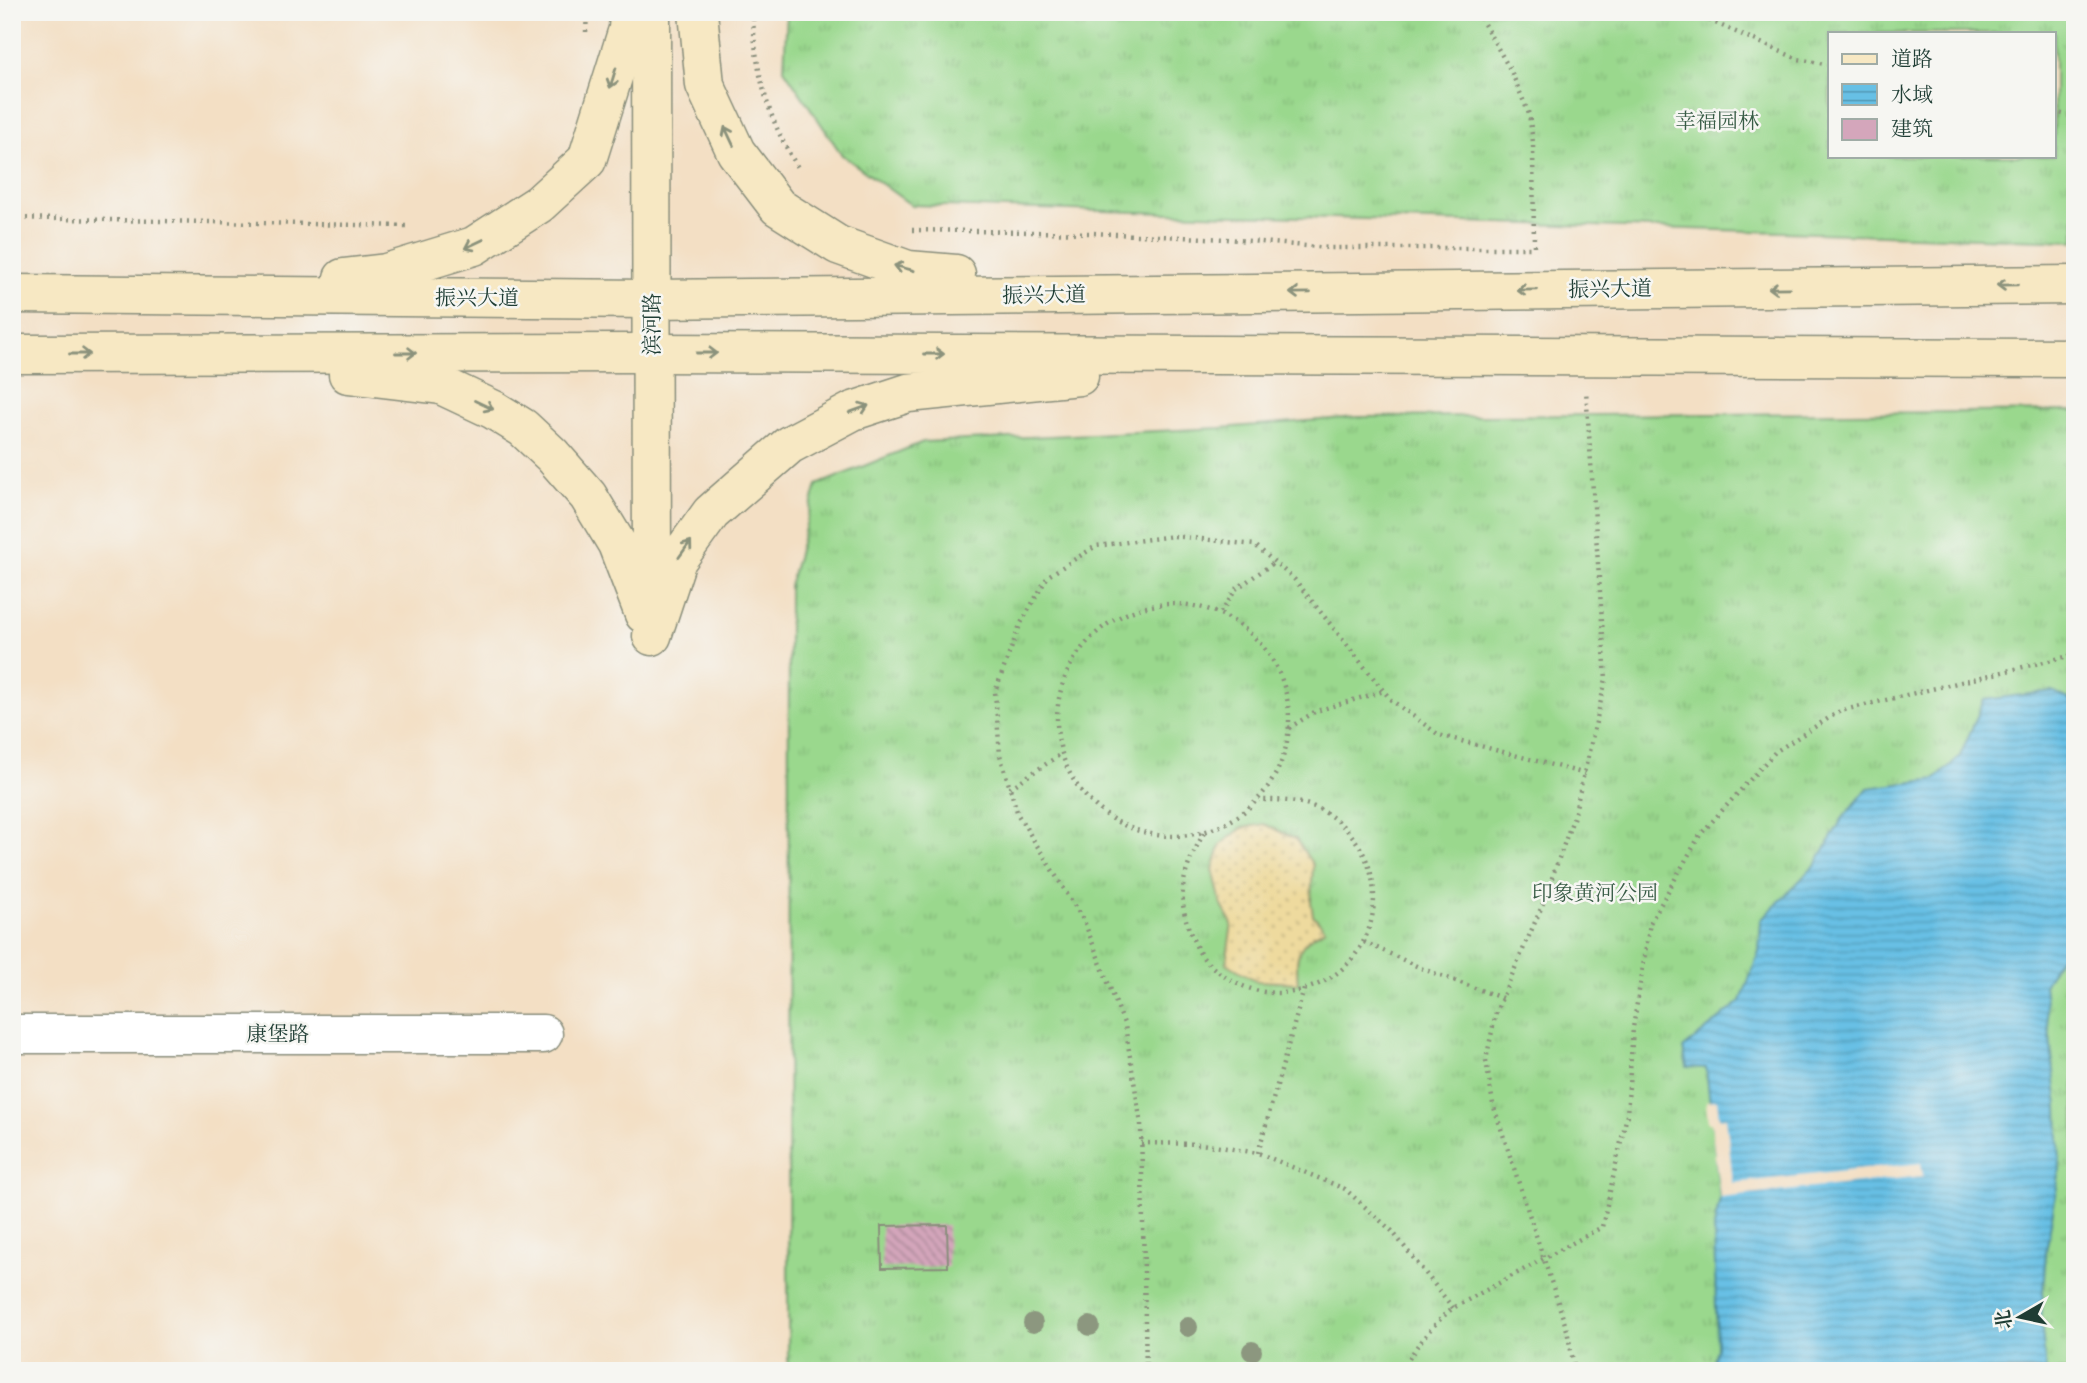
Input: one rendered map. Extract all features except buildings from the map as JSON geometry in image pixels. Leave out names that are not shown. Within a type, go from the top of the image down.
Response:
[{"type":"main road","points":[[177,296],[386,273],[474,246],[539,204],[587,160],[628,29],[629,12]]},
{"type":"main road","name":"滨河路","points":[[651,12],[652,636]]},
{"type":"main road","points":[[698,12],[705,85],[736,152],[778,207],[838,245],[908,270],[1241,293]]},
{"type":"main road","name":"振兴大道","points":[[12,294],[651,299],[2075,285]]},
{"type":"main road","points":[[12,354],[652,353],[2075,358]]},
{"type":"main road","points":[[177,354],[440,385],[494,410],[523,428],[552,455],[588,496],[617,544],[652,636]]},
{"type":"main road","points":[[652,636],[677,560],[710,513],[789,444],[853,411],[908,393],[1300,355]]},
{"type":"street","name":"康堡路","points":[[12,1034],[543,1034]]},
{"type":"path","points":[[586,39],[587,12]]},
{"type":"path","points":[[753,12],[753,34],[769,112],[788,153],[800,171]]},
{"type":"path","points":[[1491,12],[1479,14],[1511,71],[1529,114],[1533,142],[1534,290]]},
{"type":"path","points":[[1690,12],[1798,59],[1828,65]]},
{"type":"path","points":[[2056,112],[2075,117]]},
{"type":"path","points":[[12,218],[417,226]]},
{"type":"path","points":[[899,230],[1105,234],[1329,247],[1534,248]]},
{"type":"path","points":[[1575,1371],[1567,1330],[1493,1104],[1486,1060],[1496,1012],[1542,906],[1574,816],[1586,774],[1606,679],[1584,356]]},
{"type":"path","points":[[1146,1371],[1141,1124],[1125,1026],[1084,921],[1018,815],[1000,755],[995,692],[1020,625],[1048,576],[1096,546],[1174,536],[1255,545],[1295,580],[1391,700],[1439,735],[1586,774]]},
{"type":"path","points":[[1221,613],[1236,589],[1275,562]]},
{"type":"path","points":[[1184,603],[1221,613],[1253,634],[1276,665],[1288,701],[1289,729],[1289,739],[1276,777],[1252,808],[1219,829],[1181,838],[1142,834],[1106,817],[1078,790],[1061,754],[1055,716],[1063,679],[1082,646],[1111,620],[1146,606],[1184,603]]},
{"type":"path","points":[[1402,1371],[1418,1341],[1453,1308],[1602,1227],[1627,1115],[1633,1028],[1650,923],[1700,835],[1775,751],[1840,711],[2069,656],[2075,650]]},
{"type":"path","points":[[1289,729],[1316,711],[1384,691]]},
{"type":"path","points":[[1010,788],[1061,754]]},
{"type":"path","points":[[1204,832],[1189,859],[1182,891],[1186,924],[1200,953],[1223,976],[1253,991],[1285,994],[1317,986],[1344,968],[1364,942],[1374,913],[1374,881],[1364,852],[1345,827],[1320,809],[1290,800],[1259,800]]},
{"type":"path","points":[[1364,942],[1423,970],[1502,998]]},
{"type":"path","points":[[1258,1153],[1304,989]]},
{"type":"path","points":[[1141,1143],[1201,1144],[1258,1153],[1345,1189],[1392,1231],[1453,1308]]},
{"type":"green space","name":"幸福园林","points":[[787,12],[2075,12],[2075,241],[911,205],[842,155],[784,69]]},
{"type":"green space","name":"印象黄河公园","points":[[2075,411],[2075,1371],[788,1371],[789,586],[817,485],[923,442],[1221,428],[1357,417]]},
{"type":"sand","points":[[1264,824],[1296,839],[1313,865],[1313,915],[1325,929],[1300,950],[1297,964],[1298,983],[1257,981],[1226,963],[1232,924],[1221,904],[1213,869],[1221,844],[1242,828]]},
{"type":"water","points":[[2052,691],[2075,702],[2075,934],[2044,985],[2058,1106],[2060,1169],[2046,1252],[2041,1319],[2046,1371],[1712,1371],[1717,1348],[1714,1227],[1720,1198],[1706,1068],[1687,1067],[1683,1049],[1741,1001],[1759,951],[1761,920],[1816,864],[1842,819],[1868,788],[1936,779],[1960,756],[1984,700]]},
{"type":"pier","points":[[1717,1100],[1719,1118],[1726,1117],[1733,1183],[1921,1163],[1923,1176],[1720,1198],[1706,1101]]}]
